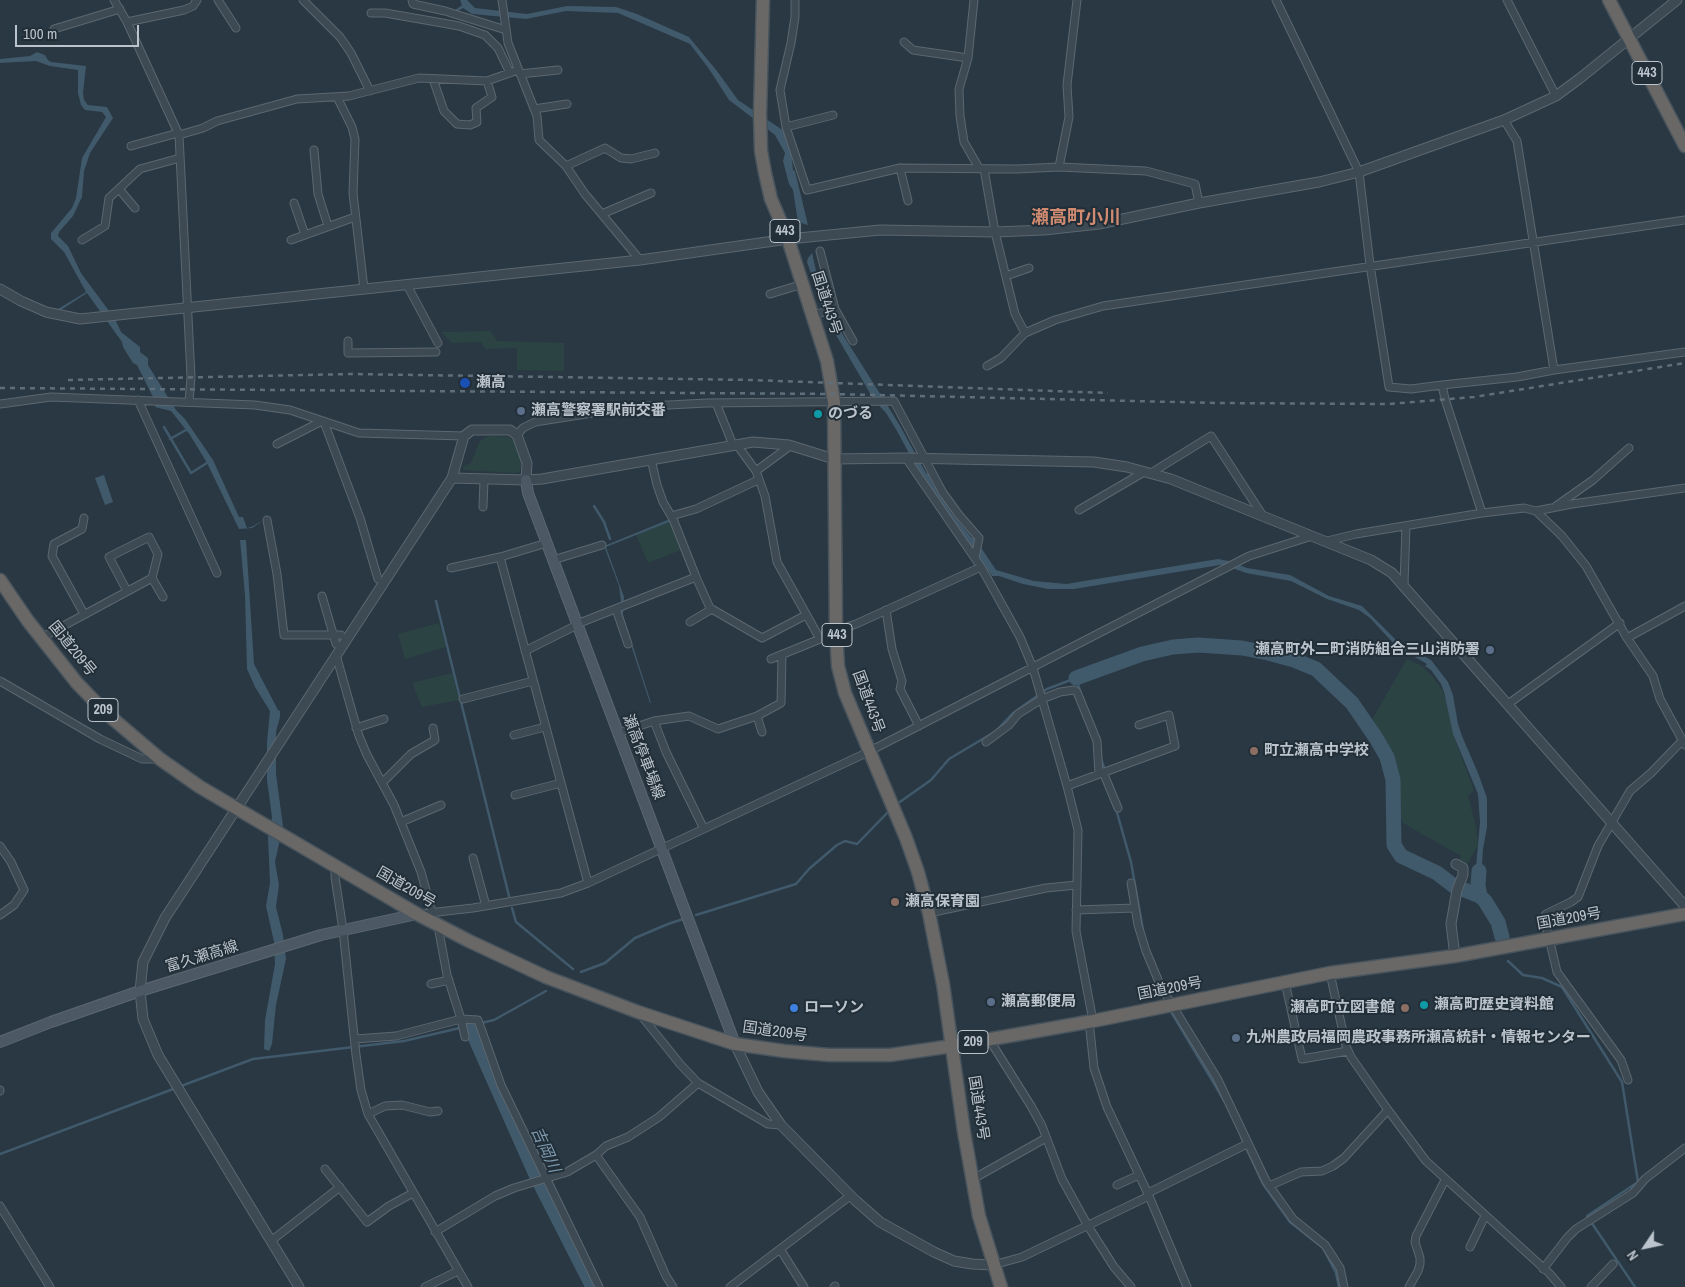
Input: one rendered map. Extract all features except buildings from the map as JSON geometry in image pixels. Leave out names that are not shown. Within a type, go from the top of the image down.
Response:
[{"type":"highway","name":"国道443号","points":[[762,0],[760,114],[761,150],[765,173],[771,199],[788,239],[827,360],[834,402],[838,666],[845,693],[893,806],[918,872],[929,913],[943,984],[980,1216],[1001,1287]]},
{"type":"highway","name":"443","points":[[1609,0],[1685,146]]},
{"type":"highway","name":"国道209号","points":[[0,580],[41,638],[88,695],[160,759],[200,786],[438,925],[546,977],[638,1012],[735,1044],[829,1055],[890,1055],[1091,1021],[1330,974],[1550,940],[1685,914]]},
{"type":"main road","name":"瀬高停車場線","points":[[526,480],[528,493],[735,1044]]},
{"type":"main road","name":"富久瀬高線","points":[[0,1042],[140,991],[343,930],[417,914]]},
{"type":"street","points":[[114,0],[127,22],[178,134],[191,377],[189,402]]},
{"type":"street","points":[[127,22],[184,10],[192,6],[197,0]]},
{"type":"street","points":[[218,0],[236,28]]},
{"type":"street","points":[[412,0],[413,4],[445,11],[506,30]]},
{"type":"street","points":[[502,0],[508,43],[537,116],[539,140],[566,166],[584,194],[640,260]]},
{"type":"street","points":[[795,0],[795,17],[791,43],[780,90],[786,127],[807,190],[900,168],[1017,169],[1060,167],[1146,171],[1195,184],[1199,203]]},
{"type":"street","points":[[974,0],[968,58],[959,89],[960,116],[964,142],[981,169],[994,232],[1015,314],[1026,333]]},
{"type":"street","points":[[1060,167],[1069,117],[1067,85],[1077,0]]},
{"type":"street","points":[[1276,0],[1359,172],[1370,266],[1389,387],[1411,389],[1517,378],[1554,370],[1685,352]]},
{"type":"street","points":[[1507,0],[1556,96]]},
{"type":"street","points":[[0,289],[46,312],[80,319],[640,260],[788,239],[880,230],[994,232],[1044,230],[1098,224],[1199,203],[1319,182],[1359,172],[1504,120],[1556,96],[1677,0]]},
{"type":"street","points":[[308,2],[340,37],[351,53],[370,91]]},
{"type":"street","points":[[54,29],[120,9]]},
{"type":"street","points":[[371,13],[385,13],[441,22],[485,35],[498,48],[510,73]]},
{"type":"street","points":[[904,42],[913,50],[968,58]]},
{"type":"street","points":[[131,146],[203,128],[217,120],[297,99],[349,96],[419,78],[486,81],[510,73],[558,70]]},
{"type":"street","points":[[433,79],[444,111],[457,124],[470,125],[477,122],[476,108],[492,97],[486,81]]},
{"type":"street","points":[[337,97],[352,127],[355,139],[353,193],[364,289]]},
{"type":"street","points":[[534,109],[567,104]]},
{"type":"street","points":[[786,127],[833,115]]},
{"type":"street","points":[[1504,120],[1517,141],[1554,370]]},
{"type":"street","points":[[566,166],[605,148],[621,158],[631,159],[655,153]]},
{"type":"street","points":[[314,150],[318,194],[328,226]]},
{"type":"street","points":[[82,240],[105,226],[109,198],[140,169],[180,158]]},
{"type":"street","points":[[900,168],[908,201]]},
{"type":"street","points":[[118,189],[135,208]]},
{"type":"street","points":[[602,214],[650,193]]},
{"type":"street","points":[[294,203],[305,235]]},
{"type":"street","points":[[291,240],[356,217]]},
{"type":"street","points":[[987,366],[1001,358],[1026,333],[1056,320],[1103,306],[1685,220]]},
{"type":"street","points":[[820,251],[835,309],[853,341]]},
{"type":"street","points":[[1006,276],[1029,268]]},
{"type":"street","points":[[770,294],[803,284]]},
{"type":"street","points":[[407,285],[438,343]]},
{"type":"street","points":[[813,315],[835,309]]},
{"type":"street","points":[[348,341],[348,353],[436,352]]},
{"type":"street","points":[[1442,385],[1482,513]]},
{"type":"street","points":[[0,404],[51,396],[255,405],[290,410],[360,433],[464,436]]},
{"type":"street","points":[[138,400],[217,573]]},
{"type":"street","points":[[517,435],[523,428],[535,422],[630,407],[716,403],[894,401],[943,493],[979,538],[975,558]]},
{"type":"street","points":[[716,403],[735,445],[756,471],[765,496],[777,562],[820,639]]},
{"type":"street","points":[[277,444],[323,421]]},
{"type":"street","points":[[323,421],[360,518],[378,578]]},
{"type":"street","points":[[299,1287],[158,1055],[143,1019],[140,991],[142,962],[165,918],[452,478],[464,436],[472,430],[510,430],[517,435],[527,463],[526,480]]},
{"type":"street","points":[[1079,510],[1211,436],[1263,516]]},
{"type":"street","points":[[452,478],[526,480],[753,442],[790,446],[834,459],[925,458],[1094,462],[1127,467],[1171,478],[1371,560],[1392,573],[1685,906]]},
{"type":"street","points":[[756,471],[790,446]]},
{"type":"street","points":[[1553,508],[1593,480],[1629,448]]},
{"type":"street","points":[[906,458],[981,567],[1020,637],[1033,668],[1078,830],[1076,930],[1091,1021],[1094,1068],[1107,1106],[1148,1194],[1187,1287]]},
{"type":"street","points":[[651,460],[663,502],[671,516],[696,578],[712,609],[762,638],[806,615]]},
{"type":"street","points":[[483,507],[484,480]]},
{"type":"street","points":[[671,516],[696,509],[758,480]]},
{"type":"street","points":[[1327,542],[1356,534],[1482,513],[1524,508],[1536,511],[1685,488]]},
{"type":"street","points":[[1536,511],[1576,552],[1652,676],[1660,699],[1683,743],[1630,791],[1598,846],[1578,897],[1544,916],[1557,972],[1621,1060],[1628,1080]]},
{"type":"street","points":[[84,518],[82,529],[54,544],[52,556],[84,614]]},
{"type":"street","points":[[267,520],[277,574],[284,635],[337,636]]},
{"type":"street","points":[[1404,585],[1406,526]]},
{"type":"street","points":[[417,914],[486,906],[561,893],[588,883],[869,751],[1249,556],[1312,536]]},
{"type":"street","points":[[127,591],[109,557],[149,537],[158,554],[152,578],[163,598]]},
{"type":"street","points":[[451,568],[500,557],[547,543]]},
{"type":"street","points":[[553,560],[602,545]]},
{"type":"street","points":[[500,557],[588,883]]},
{"type":"street","points":[[771,659],[836,633],[981,567]]},
{"type":"street","points":[[41,638],[152,578]]},
{"type":"street","points":[[525,651],[577,624],[696,578]]},
{"type":"street","points":[[322,596],[337,636],[336,644]]},
{"type":"street","points":[[1627,638],[1685,606]]},
{"type":"street","points":[[616,608],[628,644]]},
{"type":"street","points":[[690,622],[712,609]]},
{"type":"street","points":[[886,610],[892,649],[902,681],[900,689],[919,726]]},
{"type":"street","points":[[1508,704],[1620,623]]},
{"type":"street","points":[[618,733],[654,721],[689,716],[718,730],[757,716],[781,703],[782,654]]},
{"type":"street","points":[[336,656],[356,728],[367,755],[394,804],[421,872],[432,912]]},
{"type":"street","points":[[0,681],[100,739],[142,759],[160,759]]},
{"type":"street","points":[[463,698],[533,681]]},
{"type":"street","points":[[986,742],[1010,725],[1018,714],[1042,699],[1060,692],[1074,690],[1077,692],[1097,741],[1101,773],[1118,808]]},
{"type":"street","points":[[1067,786],[1175,746],[1169,715],[1139,725]]},
{"type":"street","points":[[757,716],[762,732]]},
{"type":"street","points":[[356,728],[384,719]]},
{"type":"street","points":[[654,721],[666,752],[704,829]]},
{"type":"street","points":[[514,735],[545,726]]},
{"type":"street","points":[[382,782],[411,754],[435,740],[433,728]]},
{"type":"street","points":[[514,795],[561,783]]},
{"type":"street","points":[[401,822],[441,805]]},
{"type":"street","points":[[0,846],[11,862],[24,890],[14,905],[0,915]]},
{"type":"street","points":[[473,858],[486,906]]},
{"type":"street","points":[[1455,956],[1451,924],[1457,890],[1463,874],[1463,868],[1456,864]]},
{"type":"street","points":[[336,866],[335,877],[343,930],[361,1090],[368,1114],[468,1287]]},
{"type":"street","points":[[1130,883],[1146,951],[1161,987],[1217,1078],[1247,1144],[1269,1186],[1293,1219],[1325,1245],[1340,1268],[1344,1287]]},
{"type":"street","points":[[929,913],[1046,888],[1077,885]]},
{"type":"street","points":[[1076,910],[1135,908]]},
{"type":"street","points":[[438,925],[449,980],[465,1037]]},
{"type":"street","points":[[1330,974],[1348,1051],[1388,1110],[1426,1161],[1544,1269],[1560,1287]]},
{"type":"street","points":[[431,984],[449,980]]},
{"type":"street","points":[[1286,982],[1302,1059],[1348,1051]]},
{"type":"street","points":[[638,1012],[698,1083],[768,1124],[781,1125]]},
{"type":"street","points":[[355,1039],[396,1036],[461,1019],[478,1020],[500,1085],[599,1287]]},
{"type":"street","points":[[989,1038],[1031,1106],[1062,1180],[1088,1226],[1114,1267],[1131,1287]]},
{"type":"street","points":[[735,1044],[758,1092],[781,1125],[850,1196],[880,1222],[954,1261],[993,1265],[1022,1257],[1088,1226],[1247,1144]]},
{"type":"street","points":[[435,1232],[495,1196],[514,1188],[567,1172],[596,1155],[606,1146],[628,1137],[659,1117],[698,1083]]},
{"type":"street","points":[[368,1114],[385,1106],[402,1105],[430,1112],[438,1111]]},
{"type":"street","points":[[1269,1186],[1300,1172],[1322,1171],[1339,1162],[1388,1110]]},
{"type":"street","points":[[973,1179],[1046,1138]]},
{"type":"street","points":[[1544,1269],[1576,1230],[1633,1193],[1645,1179],[1685,1148]]},
{"type":"street","points":[[596,1155],[640,1217],[666,1276],[673,1287]]},
{"type":"street","points":[[325,1168],[367,1222],[389,1206],[413,1193]]},
{"type":"street","points":[[1117,1185],[1139,1175]]},
{"type":"street","points":[[1409,1287],[1420,1264],[1415,1242],[1416,1236],[1445,1180]]},
{"type":"street","points":[[271,1241],[340,1187]]},
{"type":"street","points":[[734,1286],[780,1248],[850,1196]]},
{"type":"street","points":[[0,1206],[50,1287]]},
{"type":"street","points":[[1470,1247],[1485,1216]]},
{"type":"street","points":[[780,1248],[804,1287]]},
{"type":"street","points":[[1591,1287],[1612,1264]]},
{"type":"street","points":[[425,1287],[458,1271]]},
{"type":"green space","points":[[490,331],[497,341],[564,343],[564,371],[517,370],[517,348],[485,349],[481,342],[452,343],[441,332]]},
{"type":"green space","points":[[489,436],[508,437],[513,440],[522,462],[520,471],[515,473],[463,470],[463,467],[471,463],[480,441]]},
{"type":"green space","points":[[671,521],[681,550],[648,563],[636,535]]},
{"type":"green space","points":[[439,623],[446,647],[405,659],[398,634]]},
{"type":"green space","points":[[1407,659],[1422,666],[1443,691],[1456,743],[1474,790],[1468,796],[1476,826],[1478,845],[1467,865],[1459,861],[1461,856],[1403,823],[1399,786],[1390,754],[1370,723]]},
{"type":"green space","points":[[452,673],[459,700],[422,707],[412,683]]},
{"type":"water","points":[[460,0],[467,0],[475,8],[527,14],[567,6],[616,7],[637,14],[689,37],[738,100],[784,131],[791,150],[793,170],[795,171],[808,225],[798,222],[793,190],[789,184],[783,161],[785,153],[775,135],[729,100],[690,44],[618,13],[566,11],[526,19],[472,14],[463,8],[455,13],[454,11],[462,5]]},
{"type":"water","points":[[37,52],[45,55],[51,62],[86,66],[84,100],[88,105],[107,107],[113,118],[90,153],[84,171],[82,197],[73,216],[59,232],[58,236],[68,246],[81,273],[115,319],[121,332],[140,347],[140,352],[148,358],[148,365],[176,410],[185,419],[213,460],[239,517],[243,517],[247,528],[264,520],[252,528],[239,529],[207,463],[190,435],[171,411],[155,407],[156,403],[137,365],[133,363],[122,342],[87,293],[61,310],[58,309],[86,292],[64,252],[51,239],[51,233],[72,208],[76,198],[82,158],[106,117],[102,112],[85,110],[81,105],[78,93],[78,70],[50,66],[36,61],[0,63],[0,59],[30,56]]},
{"type":"water","points":[[812,253],[821,292],[840,330],[899,424],[926,473],[930,474],[929,476],[940,496],[972,538],[974,537],[996,570],[1034,581],[1066,584],[1218,559],[1229,561],[1247,568],[1290,575],[1329,596],[1362,606],[1399,643],[1431,660],[1448,682],[1453,695],[1462,736],[1487,798],[1487,827],[1483,849],[1482,891],[1476,892],[1480,822],[1478,794],[1453,734],[1441,684],[1431,670],[1425,666],[1427,664],[1395,645],[1370,618],[1359,610],[1327,599],[1291,581],[1246,573],[1227,566],[1220,565],[1074,589],[1048,589],[1023,584],[999,576],[992,576],[918,470],[897,431],[886,413],[874,400],[826,318],[807,262]]},
{"type":"water","points":[[104,475],[113,502],[105,505],[95,478]]},
{"type":"water","points":[[726,496],[727,499],[606,547],[624,597],[623,615],[650,703],[621,615],[619,586],[604,546]]},
{"type":"water","points":[[240,540],[246,540],[254,664],[280,711],[276,732],[276,774],[283,826],[275,862],[279,885],[276,907],[283,935],[286,959],[276,1005],[272,1044],[269,1051],[264,1049],[265,1020],[275,964],[274,942],[266,906],[270,883],[268,837],[272,817],[267,780],[267,742],[270,711],[255,687],[247,669],[245,595]]},
{"type":"waterway","points":[[164,427],[191,473],[207,463]]},
{"type":"waterway","points":[[170,439],[186,430]]},
{"type":"waterway","points":[[594,506],[604,522],[610,539]]},
{"type":"waterway","points":[[436,601],[509,896]]},
{"type":"waterway","points":[[1076,678],[1142,654],[1173,647],[1198,645],[1242,648],[1268,653],[1294,660],[1316,669],[1352,703],[1387,757],[1393,780],[1394,845],[1401,856],[1437,873],[1454,886],[1480,896],[1498,922],[1502,937]]},
{"type":"waterway","points":[[897,804],[931,780],[949,759],[996,731],[1013,713],[1047,689],[1076,678],[1080,691]]},
{"type":"waterway","points":[[1101,759],[1105,770]]},
{"type":"waterway","points":[[696,915],[796,884],[809,869],[837,845],[845,841],[857,844],[891,809]]},
{"type":"waterway","points":[[1116,809],[1131,862],[1143,930]]},
{"type":"waterway","points":[[1479,871],[1478,885],[1480,896]]},
{"type":"waterway","points":[[512,908],[516,922],[573,969]]},
{"type":"waterway","points":[[581,972],[605,963],[635,938],[683,919]]},
{"type":"waterway","points":[[1508,961],[1523,975],[1542,978],[1562,987],[1622,1082],[1638,1182],[1587,1216],[1635,1287]]},
{"type":"waterway","points":[[0,1154],[253,1059],[404,1041],[494,1020],[546,991]]},
{"type":"waterway","points":[[1170,1010],[1225,1102]]},
{"type":"waterway","name":"吉岡川","points":[[470,1026],[537,1177],[593,1287]]},
{"type":"waterway","points":[[1241,1137],[1263,1184],[1290,1222],[1323,1248],[1336,1273],[1339,1287]]},
{"type":"railway","points":[[0,388],[833,394],[1218,403],[1389,404],[1474,397],[1685,363]]},
{"type":"railway","points":[[68,380],[351,374],[752,380],[1108,393]]},
{"type":"place","name":"瀬高","points":[[465,383]]},
{"type":"place","name":"瀬高警察署駅前交番","points":[[521,411]]},
{"type":"place","name":"のづる","points":[[818,414]]},
{"type":"place","name":"瀬高町外二町消防組合三山消防署","points":[[1490,650]]},
{"type":"place","name":"町立瀬高中学校","points":[[1254,751]]},
{"type":"place","name":"瀬高保育園","points":[[895,902]]},
{"type":"place","name":"瀬高郵便局","points":[[991,1002]]},
{"type":"place","name":"瀬高町歴史資料館","points":[[1424,1005]]},
{"type":"place","name":"ローソン","points":[[794,1008]]},
{"type":"place","name":"瀬高町立図書館","points":[[1405,1008]]},
{"type":"place","name":"九州農政局福岡農政事務所瀬高統計・情報センター","points":[[1236,1038]]},
{"type":"district","name":"瀬高町小川","points":[[1076,218]]}]
